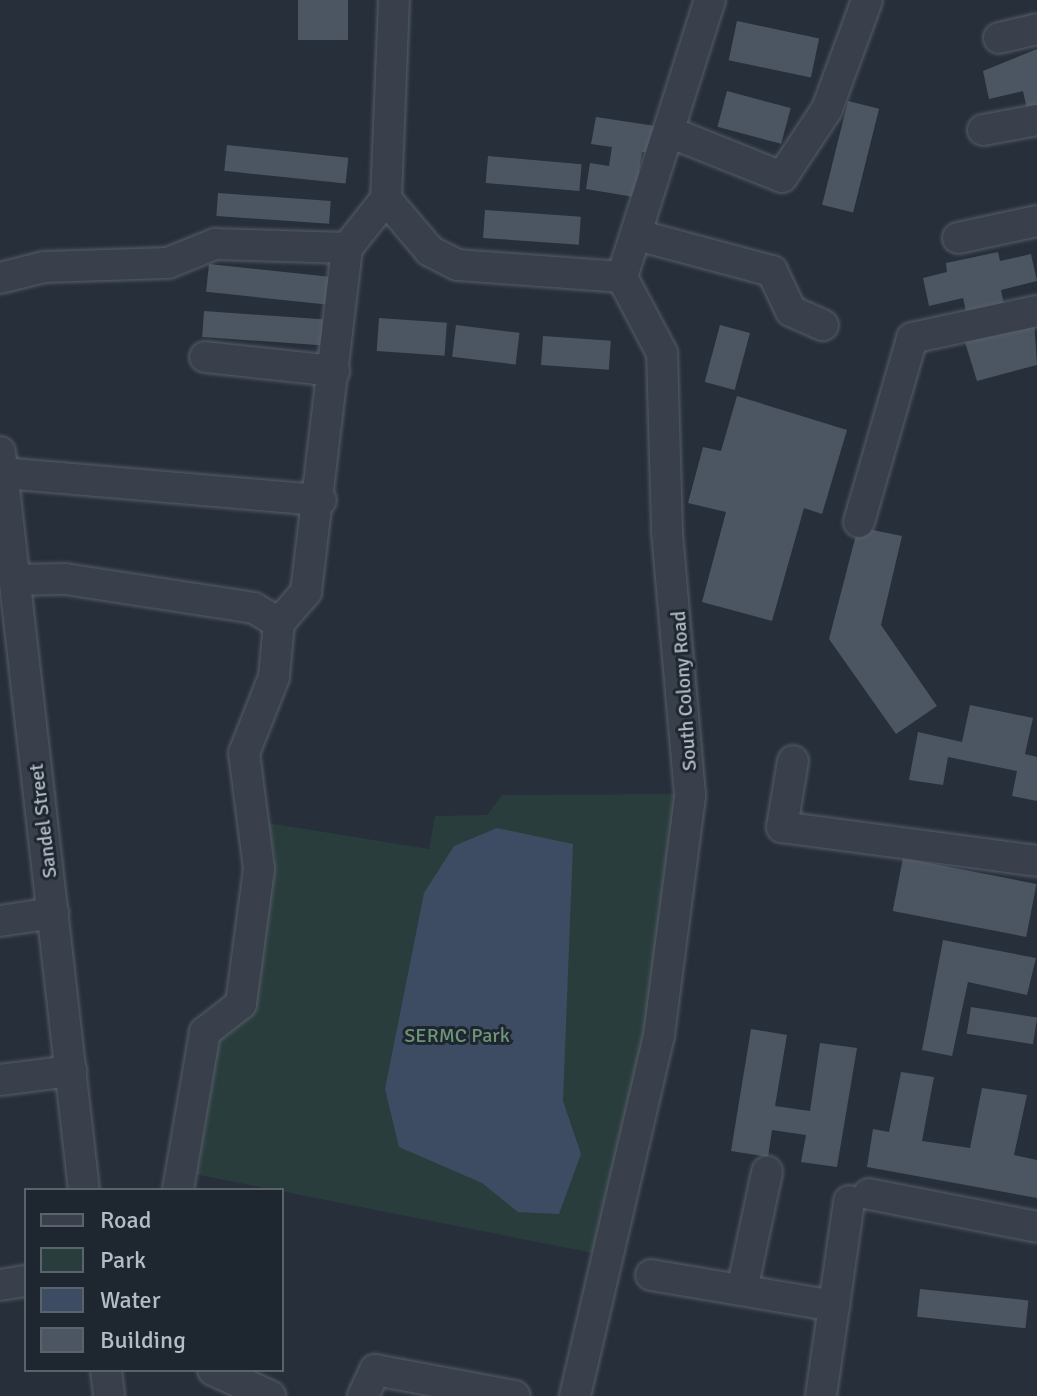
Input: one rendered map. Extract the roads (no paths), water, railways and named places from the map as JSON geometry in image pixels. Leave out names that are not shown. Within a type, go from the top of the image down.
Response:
[{"type":"street","points":[[178,1188],[205,1032],[241,1004],[259,869],[244,753],[274,677],[279,623],[306,592],[321,500],[347,248],[386,199],[394,0]]},
{"type":"street","points":[[386,199],[430,251],[458,265],[622,277],[641,236],[710,0]]},
{"type":"street","points":[[672,133],[782,177],[827,109],[867,0]]},
{"type":"street","points":[[999,38],[1037,29]]},
{"type":"street","points":[[983,130],[1037,120]]},
{"type":"street","points":[[958,238],[1037,221]]},
{"type":"street","points":[[641,236],[772,271],[791,311],[823,325]]},
{"type":"street","points":[[0,278],[44,267],[168,263],[215,244],[347,248]]},
{"type":"street","name":"South Colony Road","points":[[575,1396],[659,1035],[690,795],[667,530],[662,353],[622,277]]},
{"type":"street","points":[[859,522],[912,338],[1037,311]]},
{"type":"street","points":[[205,357],[334,371]]},
{"type":"street","points":[[1,463],[321,500]]},
{"type":"street","name":"Sandel Street","points":[[1,463],[84,1188]]},
{"type":"street","points":[[14,580],[65,579],[254,608],[279,623]]},
{"type":"street","points":[[793,761],[782,827],[1037,861]]},
{"type":"street","points":[[0,921],[53,913]]},
{"type":"street","points":[[0,1080],[71,1071]]},
{"type":"street","points":[[742,1290],[767,1172]]},
{"type":"street","points":[[821,1396],[834,1306],[859,1198],[1037,1227]]},
{"type":"street","points":[[651,1275],[834,1306]]},
{"type":"street","points":[[0,1285],[24,1281]]},
{"type":"street","points":[[363,1396],[375,1370],[515,1396]]},
{"type":"street","points":[[106,1372],[109,1396]]},
{"type":"street","points":[[218,1381],[270,1396]]},
{"type":"water","points":[[497,828],[573,844],[563,1101],[581,1154],[559,1214],[518,1212],[482,1183],[399,1147],[385,1089],[424,893],[454,846]]},
{"type":"park label","name":"SERMC Park","points":[[457,1035]]}]
